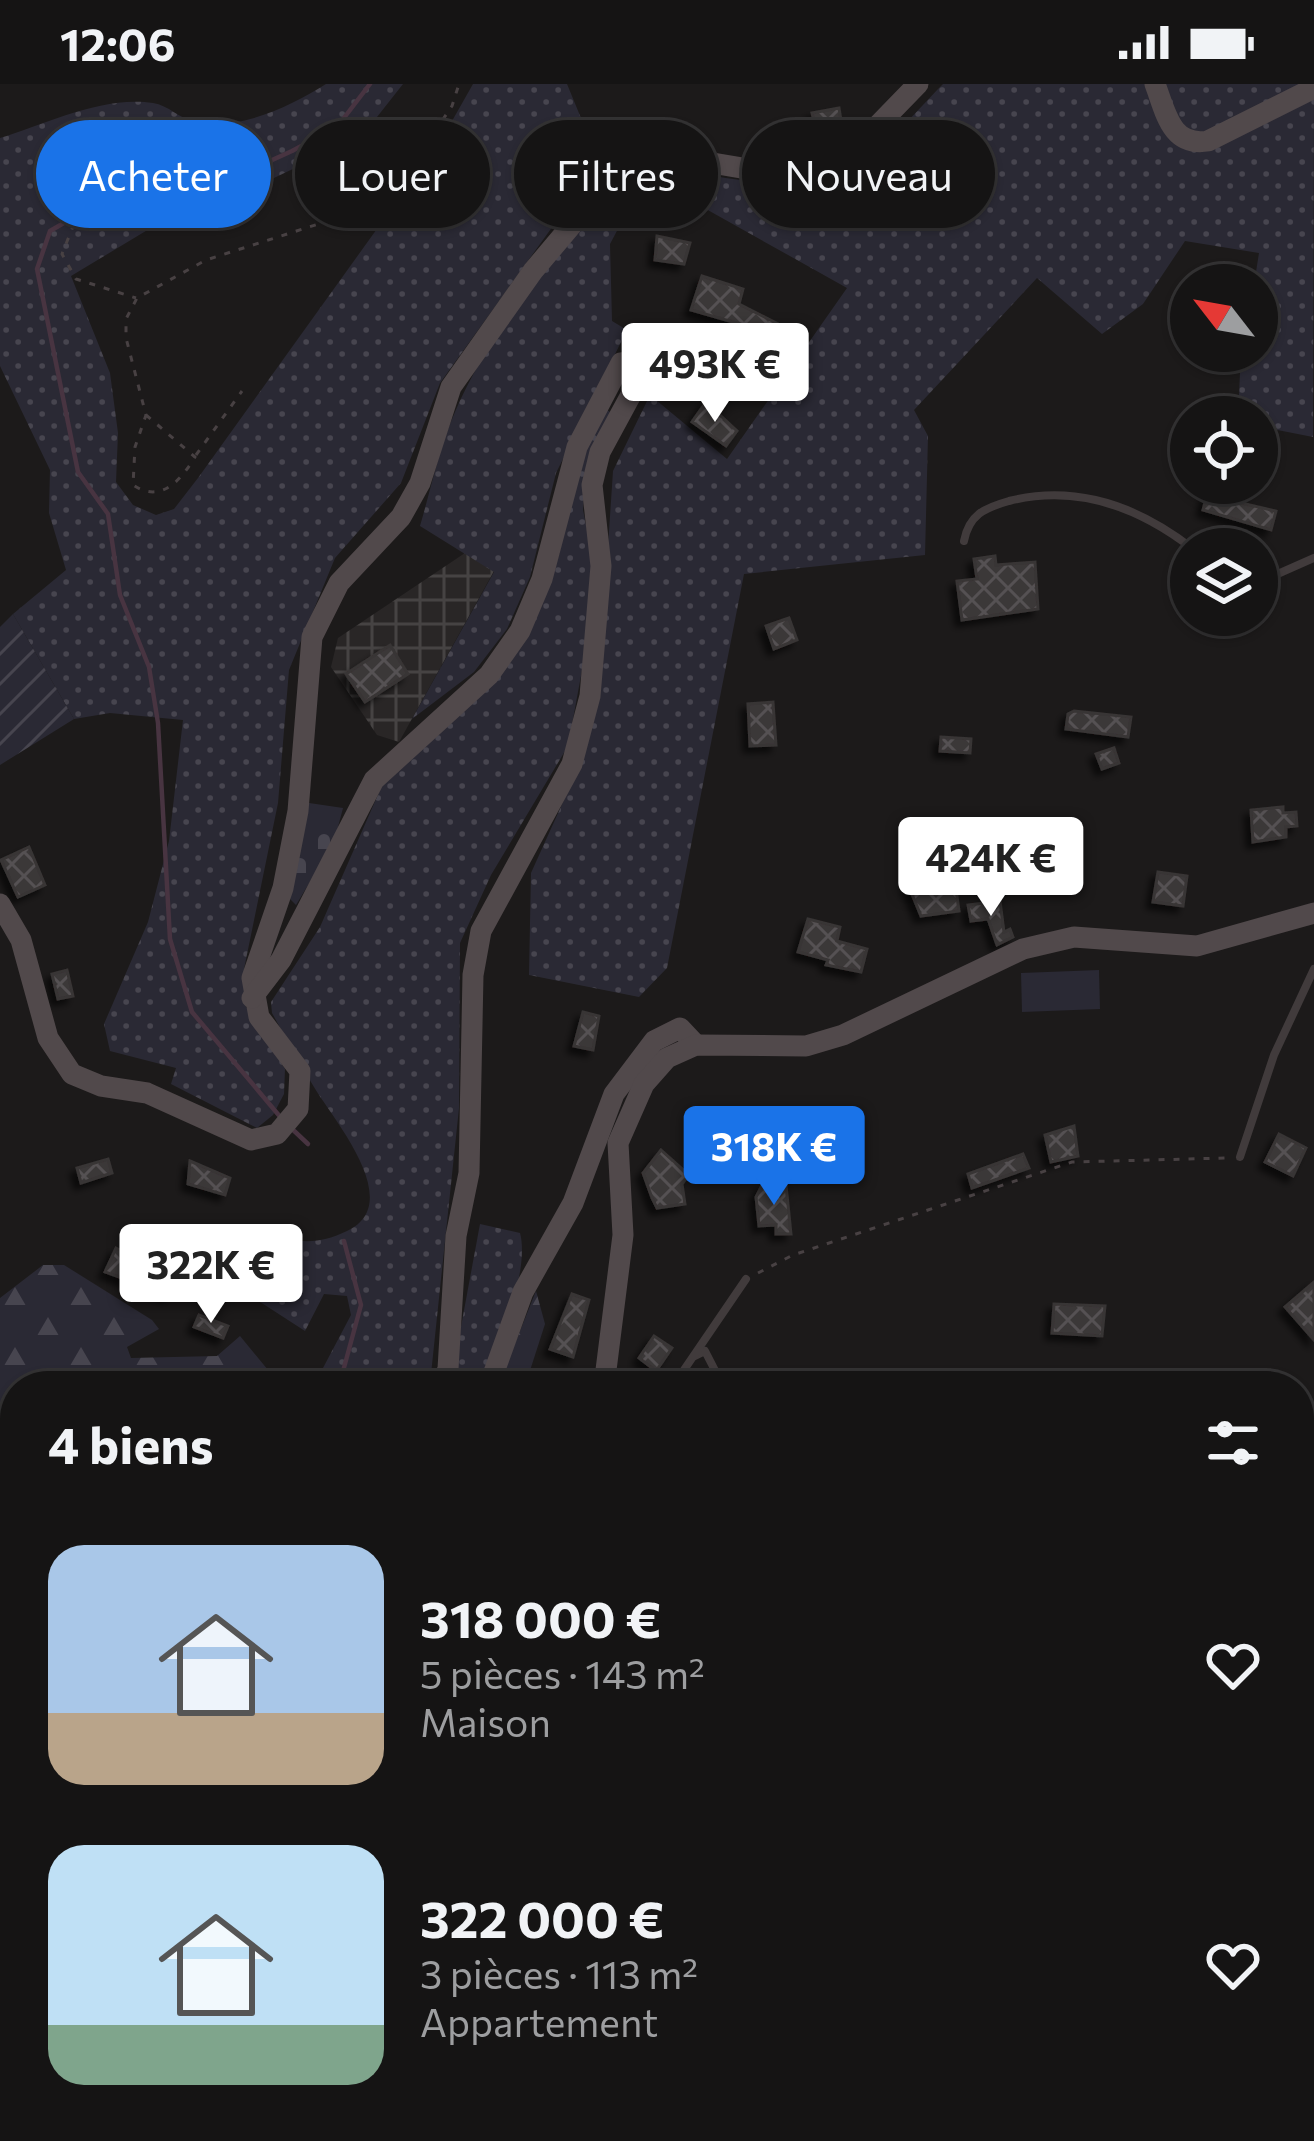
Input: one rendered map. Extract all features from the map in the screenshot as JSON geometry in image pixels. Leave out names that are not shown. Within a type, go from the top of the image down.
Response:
[{"type":"street","points":[[0,904],[21,940],[47,1038],[72,1074],[101,1086],[147,1093],[251,1140],[277,1134],[298,1109],[300,1071],[252,999],[252,978],[284,888],[298,811],[312,637],[339,583],[401,518],[420,483],[451,386],[508,304],[608,182],[665,154],[801,178],[849,155],[918,84]]},
{"type":"street","points":[[1154,84],[1171,126],[1180,139],[1193,143],[1314,88]]},
{"type":"street","points":[[252,999],[280,960],[374,780],[489,675],[520,631],[542,579],[577,447],[621,363],[636,362],[639,380],[600,452],[592,485],[601,566],[590,696],[578,742],[548,812],[481,931],[469,1173],[456,1236],[447,1371]]},
{"type":"street","points":[[606,1371],[623,1235],[618,1143],[644,1084],[667,1058],[696,1045],[806,1046],[893,1014],[1023,950],[1074,937],[1197,946],[1314,914]]},
{"type":"street","points":[[494,1371],[523,1292],[574,1203],[614,1094],[666,1031],[680,1028],[696,1045]]},
{"type":"lane","points":[[964,542],[967,525],[980,511],[1040,494],[1073,494],[1134,511],[1170,534]]},
{"type":"lane","points":[[1278,574],[1314,558]]},
{"type":"lane","points":[[1240,1157],[1274,1055],[1314,969]]},
{"type":"lane","points":[[683,1371],[746,1279]]},
{"type":"lane","points":[[693,1356],[705,1351],[712,1355],[717,1371]]},
{"type":"path","points":[[242,391],[172,487],[144,492],[133,485],[135,447],[146,416],[126,338],[126,319],[137,298],[206,260],[387,202],[452,106],[460,84]]},
{"type":"path","points":[[72,228],[62,254],[76,279],[137,298]]},
{"type":"path","points":[[146,416],[195,457]]},
{"type":"path","points":[[746,1279],[793,1256],[1072,1162],[1240,1157]]},
{"type":"shaded area","points":[[465,553],[494,571],[399,742],[377,735],[331,667],[338,638]]},
{"type":"green space","points":[[326,84],[403,84],[375,120],[295,120],[295,168],[271,179],[271,120],[246,120]]},
{"type":"green space","points":[[473,84],[567,84],[582,120],[514,120],[514,228],[552,228],[440,383],[401,483],[335,558],[289,670],[278,803],[244,969],[245,1005],[285,1069],[284,1094],[273,1115],[257,1128],[171,1084],[176,1068],[110,1051],[104,1024],[148,922],[169,841],[183,720],[110,713],[74,719],[13,614],[66,570],[49,513],[50,470],[0,366],[0,138],[36,126],[36,228],[151,228],[71,276],[110,373],[118,433],[116,482],[133,505],[156,515],[174,509],[198,478],[378,228],[490,228],[490,120],[453,120]]},
{"type":"green space","points":[[943,84],[1314,84],[1313,437],[1278,430],[1278,396],[1239,396],[1240,372],[1278,372],[1278,264],[1257,264],[1259,253],[1185,241],[1143,304],[1102,334],[1037,278],[914,410],[928,436],[925,555],[744,574],[667,968],[639,997],[529,975],[531,873],[582,760],[599,683],[613,471],[650,395],[727,459],[847,288],[718,216],[718,176],[742,180],[742,228],[995,228],[995,120],[908,120]]},
{"type":"green space","points":[[134,102],[158,104],[190,120],[52,120]]},
{"type":"green space","points":[[580,228],[618,228],[610,244],[612,321],[627,330],[556,473],[530,577],[507,629],[474,672],[412,719],[494,572],[420,526],[449,426],[505,322]]},
{"type":"green space","points":[[606,409],[610,412],[586,468],[583,510],[593,558],[585,654],[568,746],[491,875],[460,943],[459,1108],[431,1371],[325,1371],[351,1315],[347,1296],[324,1294],[305,1331],[237,1287],[234,1241],[276,1255],[285,1239],[317,1241],[347,1231],[364,1218],[370,1201],[360,1160],[298,1060],[272,1013],[271,1002],[320,927],[384,781],[543,597],[559,555],[582,450]]},
{"type":"green space","points":[[13,614],[74,719],[0,765],[0,627]]},
{"type":"green space","points":[[309,803],[343,808],[334,842],[296,905],[290,899]]},
{"type":"green space","points":[[1099,970],[1100,1009],[1022,1012],[1021,973]]},
{"type":"green space","points":[[480,1224],[520,1233],[517,1289],[485,1371],[453,1371]]},
{"type":"green space","points":[[43,1265],[64,1265],[159,1329],[127,1347],[131,1358],[217,1356],[240,1336],[268,1370],[0,1371],[0,1298]]},
{"type":"green space","points":[[536,1291],[545,1324],[530,1371],[504,1371]]},
{"type":"building","points":[[839,108],[841,120],[814,120],[812,113]]},
{"type":"building","points":[[657,236],[690,243],[684,264],[655,260]]},
{"type":"building","points":[[702,276],[743,289],[739,304],[796,333],[784,353],[753,336],[757,329],[691,310]]},
{"type":"building","points":[[706,402],[737,431],[726,446],[692,422]]},
{"type":"building","points":[[1205,504],[1246,504],[1276,511],[1272,528],[1264,528],[1203,510]]},
{"type":"building","points":[[995,556],[996,565],[1035,562],[1038,609],[962,620],[957,581],[977,579],[974,559]]},
{"type":"building","points":[[789,618],[797,640],[774,649],[766,626]]},
{"type":"building","points":[[390,645],[408,674],[365,702],[346,674]]},
{"type":"building","points":[[773,702],[776,745],[750,746],[748,704]]},
{"type":"building","points":[[1068,714],[1131,717],[1128,737],[1066,729]]},
{"type":"building","points":[[941,737],[971,739],[970,753],[940,751]]},
{"type":"building","points":[[1114,748],[1119,763],[1102,769],[1096,754]]},
{"type":"building","points":[[1283,807],[1283,813],[1296,812],[1297,826],[1286,827],[1286,837],[1253,842],[1251,810]]},
{"type":"building","points":[[29,847],[45,885],[18,897],[1,860]]},
{"type":"building","points":[[1158,872],[1187,876],[1183,906],[1153,902]]},
{"type":"building","points":[[955,881],[959,911],[921,916],[909,887]]},
{"type":"building","points":[[1000,901],[1004,932],[1010,929],[1013,937],[997,945],[988,919],[971,921],[968,905]]},
{"type":"building","points":[[808,919],[840,927],[837,941],[867,949],[861,972],[826,965],[828,960],[798,952]]},
{"type":"building","points":[[67,970],[73,996],[58,999],[52,974]]},
{"type":"building","points":[[583,1012],[599,1016],[593,1050],[574,1046]]},
{"type":"building","points":[[1074,1126],[1078,1156],[1051,1162],[1045,1135]]},
{"type":"building","points":[[1279,1134],[1306,1148],[1293,1176],[1265,1162]]},
{"type":"building","points":[[661,1150],[689,1175],[682,1184],[685,1204],[657,1208],[652,1198],[643,1173]]},
{"type":"building","points":[[1023,1154],[1029,1168],[972,1188],[968,1174]]},
{"type":"building","points":[[108,1159],[112,1173],[81,1183],[77,1168]]},
{"type":"building","points":[[190,1161],[230,1178],[225,1195],[188,1184]]},
{"type":"building","points":[[762,1185],[786,1185],[791,1234],[776,1234],[776,1225],[759,1226],[756,1197]]},
{"type":"building","points":[[266,1227],[281,1233],[274,1249],[259,1242]]},
{"type":"building","points":[[116,1248],[177,1277],[169,1295],[105,1272]]},
{"type":"building","points":[[1314,1282],[1314,1340],[1285,1307]]},
{"type":"building","points":[[572,1294],[589,1300],[573,1357],[550,1349]]},
{"type":"building","points":[[1054,1304],[1105,1306],[1102,1336],[1052,1333]]},
{"type":"building","points":[[199,1315],[228,1326],[223,1338],[194,1327]]},
{"type":"building","points":[[654,1336],[672,1348],[656,1371],[639,1358]]},
{"type":"waterway","points":[[282,1119],[192,1012],[170,939],[158,723],[149,667],[120,595],[108,514],[78,472],[37,269],[50,231],[126,187],[230,179],[337,127],[370,84]]},
{"type":"waterway","points":[[290,1127],[308,1144]]},
{"type":"waterway","points":[[343,1371],[361,1305],[344,1241]]}]
